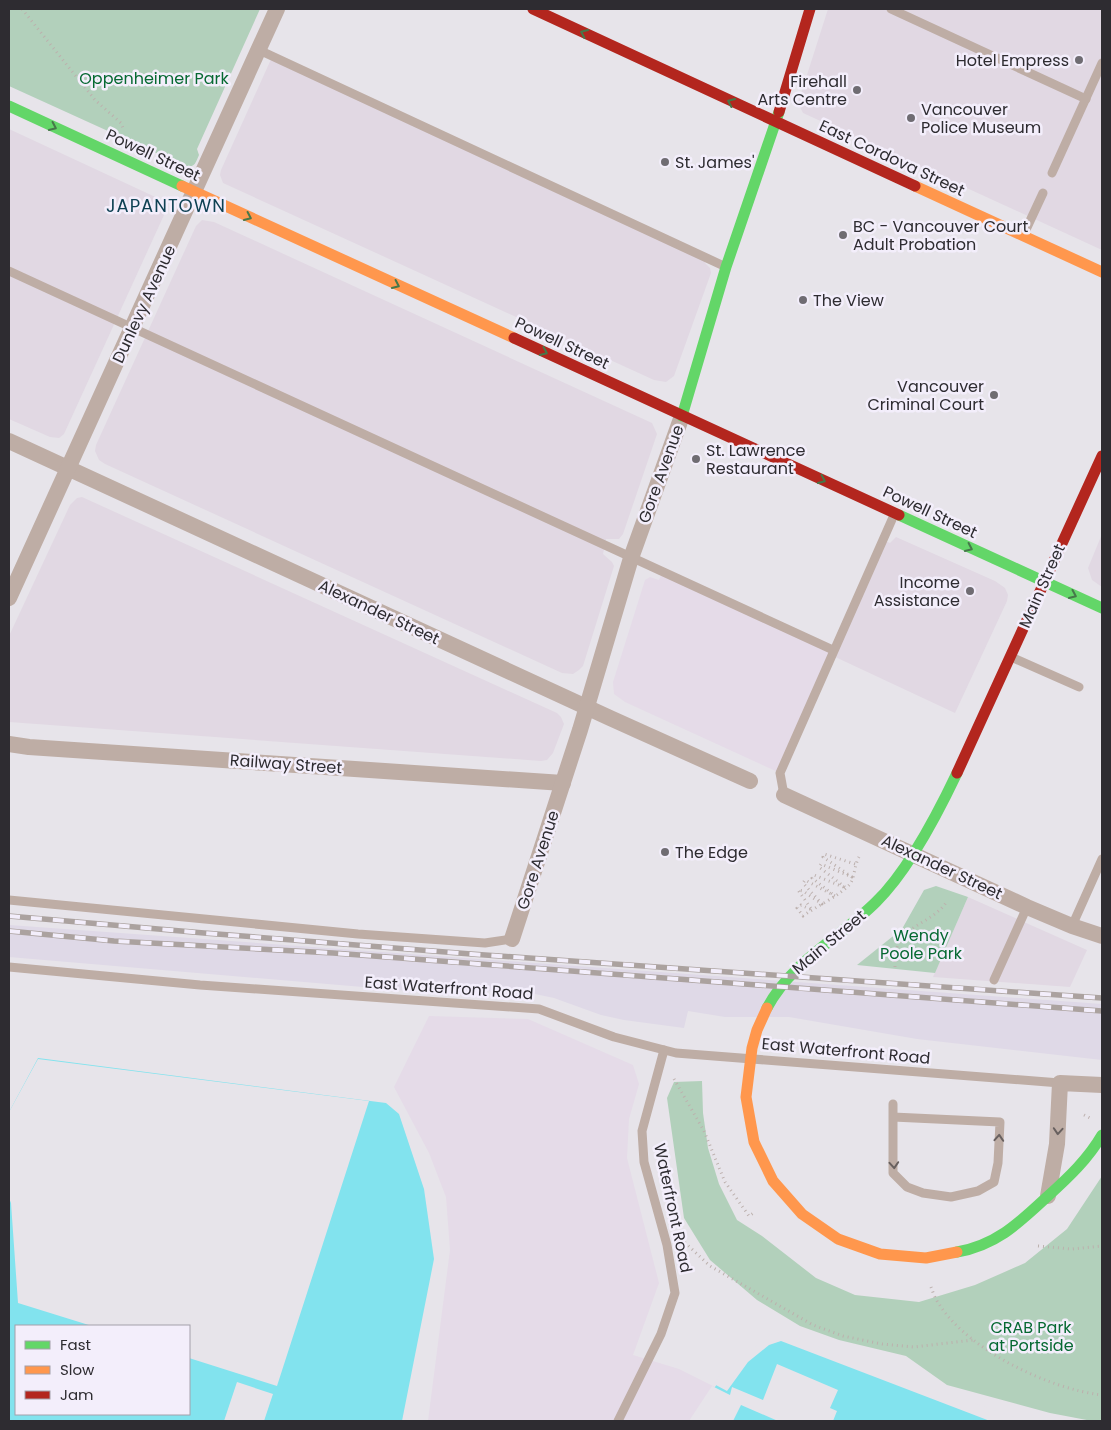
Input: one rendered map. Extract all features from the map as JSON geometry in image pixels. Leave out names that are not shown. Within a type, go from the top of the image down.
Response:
[{"type":"main road","name":"East Cordova Street","points":[[534,9],[775,123],[1102,272]]},
{"type":"main road","name":"Gore Avenue","points":[[682,416],[726,267],[775,123],[810,9]]},
{"type":"main road","name":"Powell Street","points":[[9,106],[1102,608]]},
{"type":"main road","name":"Main Street","points":[[1102,456],[948,793],[895,880],[880,898],[864,914],[802,964],[786,980],[769,1004],[756,1035],[748,1069],[746,1100],[752,1132],[764,1166],[788,1201],[820,1230],[854,1248],[889,1257],[922,1258],[964,1252],[988,1244],[1002,1236],[1015,1227],[1070,1178],[1086,1160],[1102,1135]]},
{"type":"street","name":"Dunlevy Avenue","points":[[9,597],[277,9]]},
{"type":"street","name":"Gore Avenue","points":[[512,939],[587,707],[631,558],[682,416]]},
{"type":"street","name":"Alexander Street","points":[[9,442],[750,781]]},
{"type":"street","name":"Railway Street","points":[[9,744],[29,747],[563,783]]},
{"type":"street","name":"Alexander Street","points":[[784,795],[912,852],[1027,907],[1102,936]]},
{"type":"street","points":[[1048,1196],[1057,1144],[1060,1083],[1102,1085]]},
{"type":"lane","points":[[891,9],[1086,99]]},
{"type":"lane","points":[[259,50],[726,267]]},
{"type":"lane","points":[[1052,173],[1102,63]]},
{"type":"lane","points":[[1023,236],[1043,193]]},
{"type":"lane","points":[[9,271],[833,650]]},
{"type":"lane","points":[[784,795],[780,773],[895,513]]},
{"type":"lane","points":[[1011,656],[1079,687]]},
{"type":"lane","points":[[1072,926],[1102,859]]},
{"type":"lane","points":[[9,900],[358,934],[485,943],[512,939]]},
{"type":"lane","points":[[994,980],[1027,907]]},
{"type":"lane","name":"East Waterfront Road","points":[[9,967],[200,985],[539,1009],[614,1037],[664,1050],[685,1053],[1060,1083]]},
{"type":"lane","name":"Waterfront Road","points":[[618,1421],[661,1334],[675,1293],[661,1220],[644,1162],[642,1131],[664,1050]]},
{"type":"lane","points":[[893,1104],[893,1117],[893,1173],[907,1187],[923,1193],[951,1197],[978,1191],[994,1182],[998,1163],[1000,1122],[893,1117]]},
{"type":"path","points":[[22,9],[96,100],[120,123],[124,131]]},
{"type":"path","points":[[852,877],[823,857],[824,854],[855,864]]},
{"type":"path","points":[[822,904],[803,891],[798,890],[812,910],[822,904],[846,888],[849,885],[859,857]]},
{"type":"path","points":[[846,888],[819,867],[821,864],[852,877]]},
{"type":"path","points":[[834,896],[812,878],[814,874],[846,888]]},
{"type":"path","points":[[822,904],[803,883],[805,880],[834,896]]},
{"type":"path","points":[[894,967],[899,943],[905,935],[942,910],[947,901]]},
{"type":"path","points":[[674,1079],[704,1131],[725,1182],[749,1216],[755,1212]]},
{"type":"path","points":[[661,1220],[710,1266],[813,1325],[844,1336],[882,1344],[914,1347],[973,1340]]},
{"type":"path","points":[[1038,1246],[1072,1249],[1102,1246]]},
{"type":"path","points":[[931,1286],[939,1304],[958,1327],[973,1340],[1015,1366],[1048,1381],[1102,1395]]},
{"type":"shaded area","points":[[828,9],[1102,9],[1102,250],[803,113],[798,103]]},
{"type":"shaded area","points":[[272,57],[706,257],[705,263],[710,268],[711,273],[674,376],[666,382],[654,380],[223,183],[220,175],[221,170]]},
{"type":"shaded area","points":[[9,129],[167,204],[164,215],[64,434],[59,438],[50,437],[9,419]]},
{"type":"shaded area","points":[[202,220],[214,222],[652,423],[657,434],[623,534],[619,539],[606,539],[603,554],[614,566],[583,666],[579,670],[573,674],[562,673],[99,460],[95,451],[96,445],[196,226]]},
{"type":"shaded area","points":[[82,497],[557,713],[564,724],[553,753],[547,760],[541,761],[9,722],[9,636],[70,505],[77,498]]},
{"type":"shaded area","points":[[1102,534],[1102,587],[1092,580],[1088,568]]},
{"type":"shaded area","points":[[896,537],[995,581],[1005,588],[1008,595],[1007,601],[955,713],[831,655],[883,540],[890,543]]},
{"type":"shaded area","points":[[662,573],[833,650],[780,773],[625,702],[614,694],[613,682],[645,580],[650,577],[659,580]]},
{"type":"shaded area","points":[[968,897],[1087,950],[1070,987],[933,977]]},
{"type":"shaded area","points":[[9,925],[1102,1004],[1102,1060],[917,1039],[789,1017],[725,1017],[688,1011],[684,1028],[601,1015],[554,998],[535,994],[433,988],[410,991],[9,957]]},
{"type":"shaded area","points":[[429,1016],[528,1019],[633,1065],[639,1084],[629,1119],[627,1158],[659,1283],[633,1355],[679,1369],[727,1393],[733,1421],[428,1421],[450,1250],[446,1197],[429,1153],[394,1087]]},
{"type":"green space","name":"Oppenheimer Park","points":[[9,9],[260,9],[197,149],[199,155],[197,160],[194,165],[187,167],[9,86]]},
{"type":"green space","name":"Wendy Poole Park","points":[[936,886],[968,897],[935,973],[857,965],[902,929],[924,890]]},
{"type":"green space","name":"CRAB Park at Portside","points":[[702,1081],[703,1113],[708,1148],[719,1184],[737,1220],[762,1236],[816,1278],[855,1295],[919,1302],[975,1285],[1025,1263],[1067,1229],[1102,1176],[1102,1421],[1092,1421],[1050,1413],[947,1385],[906,1356],[839,1340],[800,1326],[757,1300],[710,1260],[684,1218],[667,1098],[674,1082]]},
{"type":"water","points":[[38,1058],[386,1103],[399,1114],[424,1189],[434,1259],[402,1421],[9,1421],[9,1112]]},
{"type":"water","points":[[772,1337],[832,1355],[1020,1421],[691,1421],[722,1377]]},
{"type":"pier","points":[[38,1059],[369,1101],[277,1386],[190,1358],[190,1325],[89,1325],[18,1303],[11,1203],[9,1198],[9,1112]]},
{"type":"pier","points":[[786,1332],[833,1353],[1023,1421],[990,1421],[781,1341],[769,1345],[748,1362],[727,1391],[714,1384],[720,1375],[770,1335]]},
{"type":"pier","points":[[777,1364],[838,1390],[830,1408],[837,1411],[833,1421],[778,1421],[741,1405],[733,1421],[689,1421],[712,1386],[730,1395],[732,1387],[763,1400]]},
{"type":"pier","points":[[237,1382],[273,1394],[264,1421],[224,1421]]},
{"type":"railway","points":[[9,916],[471,954],[1102,998]]},
{"type":"railway","points":[[9,931],[114,941],[333,953],[1102,1011]]},
{"type":"traffic: fast","points":[[9,106],[182,186]]},
{"type":"traffic: fast","points":[[682,416],[726,267],[779,112]]},
{"type":"traffic: fast","points":[[899,515],[1102,608]]},
{"type":"traffic: fast","points":[[767,1008],[777,991],[803,963],[862,915],[888,889],[911,858],[941,806],[957,773]]},
{"type":"traffic: fast","points":[[957,1252],[971,1249],[996,1238],[1028,1215],[1078,1167],[1102,1135]]},
{"type":"traffic: slow","points":[[182,186],[514,338]]},
{"type":"traffic: slow","points":[[915,186],[1102,272]]},
{"type":"traffic: slow","points":[[767,1008],[757,1030],[752,1048],[746,1097],[754,1142],[773,1181],[802,1214],[838,1239],[880,1254],[926,1258],[957,1252]]},
{"type":"traffic: jam","points":[[533,9],[915,186]]},
{"type":"traffic: jam","points":[[779,112],[810,9]]},
{"type":"traffic: jam","points":[[514,338],[899,515]]},
{"type":"traffic: jam","points":[[957,773],[1102,456]]},
{"type":"place","name":"Hotel Empress","points":[[1079,60]]},
{"type":"place","name":"Firehall Arts Centre","points":[[857,90]]},
{"type":"place","name":"Vancouver Police Museum","points":[[911,118]]},
{"type":"place","name":"St. James'","points":[[665,162]]},
{"type":"place","name":"BC - Vancouver Court Adult Probation","points":[[843,235]]},
{"type":"place","name":"The View","points":[[803,300]]},
{"type":"place","name":"Vancouver Criminal Court","points":[[994,395]]},
{"type":"place","name":"St. Lawrence Restaurant","points":[[696,459]]},
{"type":"place","name":"Income Assistance","points":[[970,591]]},
{"type":"place","name":"The Edge","points":[[665,852]]},
{"type":"district","name":"JAPANTOWN","points":[[166,205]]}]
